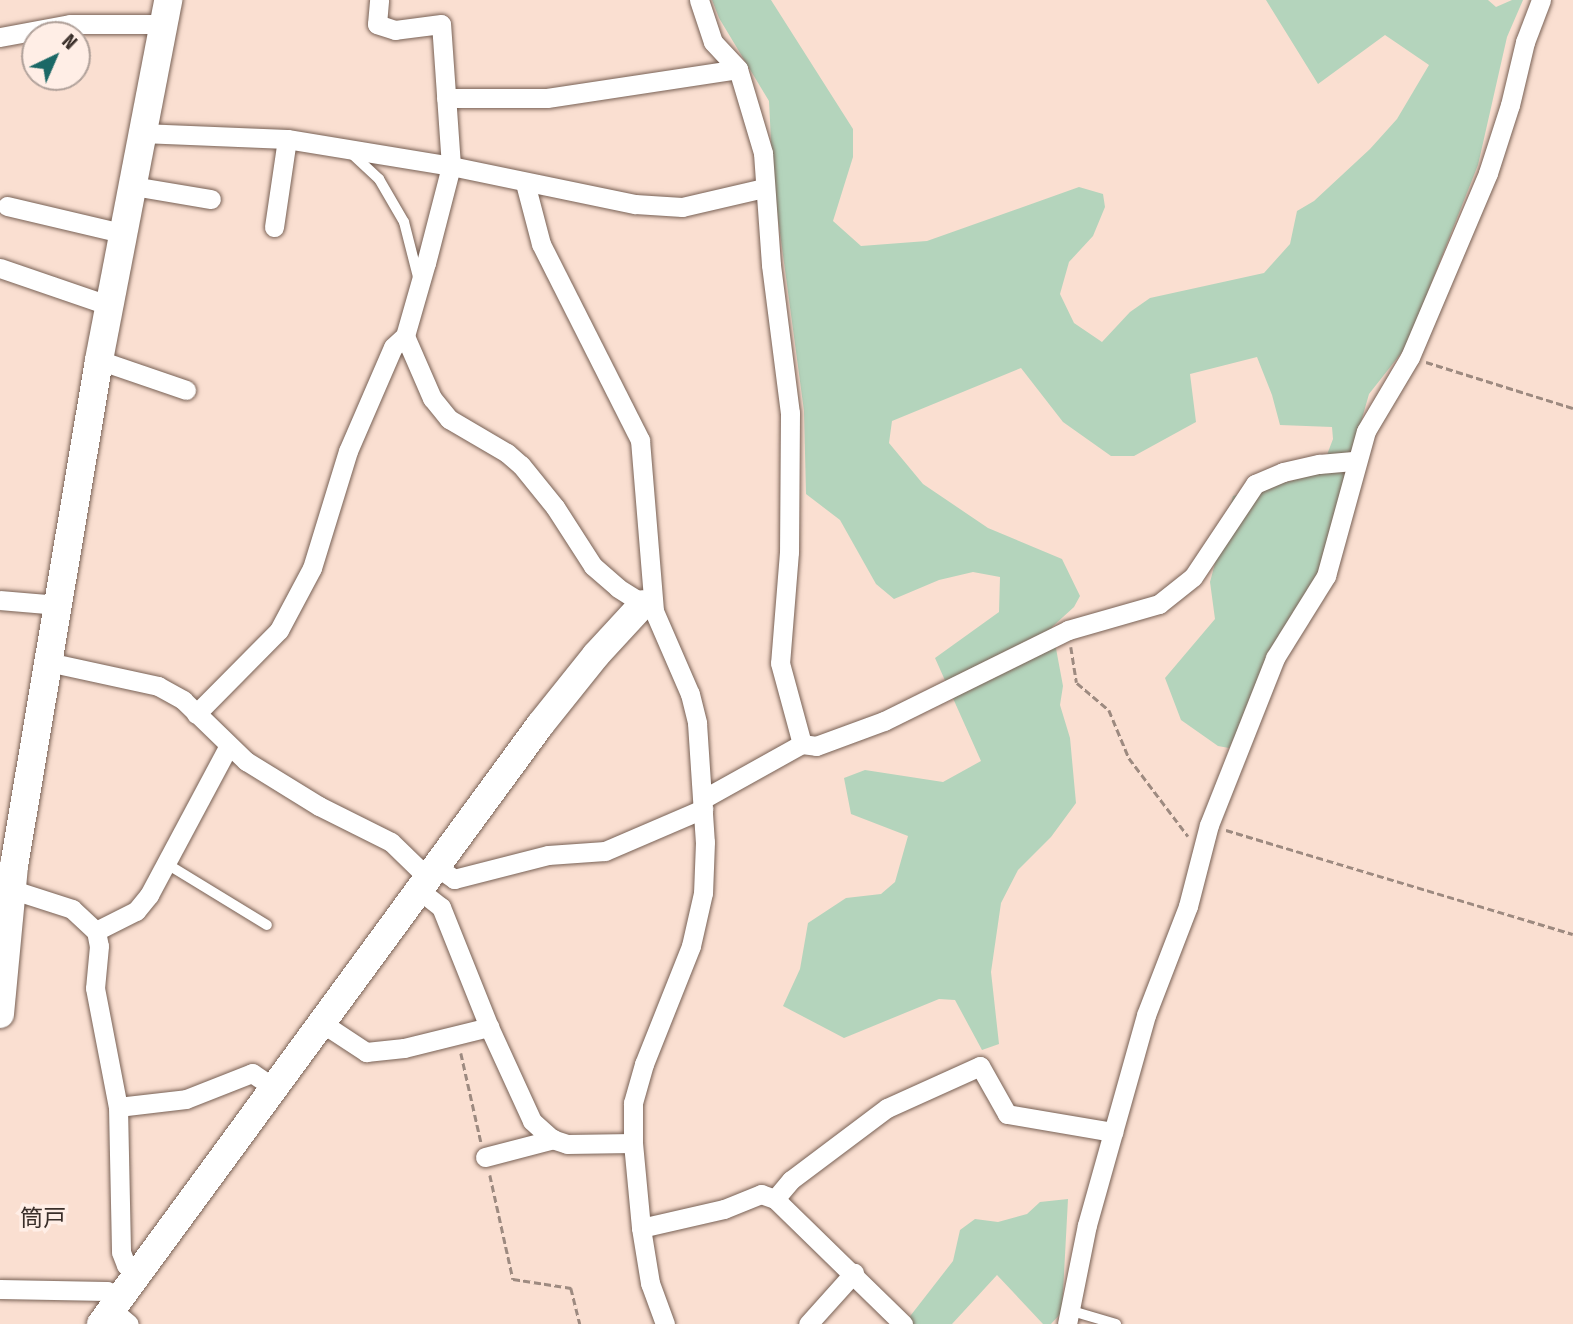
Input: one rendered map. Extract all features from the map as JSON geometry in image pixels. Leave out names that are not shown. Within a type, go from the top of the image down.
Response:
[{"type":"street","points":[[196,714],[279,630],[312,568],[353,439],[393,347],[405,336],[451,166],[441,24],[396,30],[377,24],[379,0]]},
{"type":"street","points":[[699,0],[713,42],[738,69],[764,153],[764,188],[790,413],[789,552],[780,663],[802,744]]},
{"type":"street","points":[[1070,1317],[1087,1225],[1146,1015],[1188,906],[1209,825],[1275,658],[1326,576],[1337,543],[1356,461],[1375,412],[1410,357],[1488,173],[1510,106],[1525,42],[1541,0]]},
{"type":"street","points":[[0,37],[69,24],[165,12],[99,360],[48,662],[6,887],[0,1014]]},
{"type":"street","points":[[446,98],[547,98],[738,69]]},
{"type":"street","points":[[141,132],[287,139],[451,166],[635,204],[682,206],[764,188]]},
{"type":"street","points":[[274,227],[287,139]]},
{"type":"street","points":[[525,183],[541,244],[640,440],[649,607],[690,694],[696,723],[703,804],[703,893],[691,946],[644,1064],[633,1102],[633,1143],[641,1228],[650,1283],[665,1324]]},
{"type":"street","points":[[133,186],[211,199]]},
{"type":"street","points":[[7,206],[125,234]]},
{"type":"street","points":[[0,268],[110,306]]},
{"type":"street","points":[[405,336],[432,398],[449,419],[507,453],[521,465],[555,508],[593,566],[618,589],[649,607]]},
{"type":"street","points":[[99,360],[186,390]]},
{"type":"street","points":[[428,878],[454,879],[548,855],[605,851],[703,804],[802,744],[816,746],[884,721],[1068,630],[1141,611],[1168,597],[1193,577],[1255,484],[1295,469],[1356,461]]},
{"type":"street","points":[[0,600],[58,605]]},
{"type":"street","points":[[115,1314],[137,1274],[547,716],[596,655],[649,607]]},
{"type":"street","points":[[48,662],[158,686],[183,700],[228,747],[319,806],[391,842],[428,878],[489,1027],[532,1121],[554,1139],[567,1144],[633,1143]]},
{"type":"street","points":[[96,931],[136,911],[149,895],[228,747]]},
{"type":"street","points":[[6,887],[72,909],[96,931],[99,946],[95,988],[118,1107],[121,1252],[126,1265],[137,1274]]},
{"type":"street","points":[[322,1023],[366,1052],[404,1048],[489,1027]]},
{"type":"street","points":[[775,1199],[791,1180],[887,1108],[980,1066],[1007,1114],[1113,1132]]},
{"type":"street","points":[[118,1107],[186,1099],[253,1073],[274,1088]]},
{"type":"street","points":[[485,1157],[554,1139]]},
{"type":"street","points":[[641,1228],[714,1212],[761,1194],[775,1199],[904,1324]]},
{"type":"street","points":[[808,1324],[854,1273]]},
{"type":"street","points":[[0,1289],[107,1291],[115,1314]]},
{"type":"lane","points":[[348,149],[379,179],[404,222],[420,284]]},
{"type":"lane","points":[[167,864],[267,925]]},
{"type":"lane","points":[[1070,1317],[1116,1324]]},
{"type":"path","points":[[1410,357],[1573,408]]},
{"type":"path","points":[[1068,630],[1077,683],[1109,710],[1129,758],[1200,852]]},
{"type":"path","points":[[1209,825],[1573,934]]},
{"type":"path","points":[[457,1036],[513,1279],[571,1287],[580,1324]]},
{"type":"green space","points":[[712,0],[771,0],[853,129],[853,157],[833,221],[861,246],[927,241],[1079,187],[1103,194],[1105,207],[1093,236],[1069,262],[1060,294],[1074,323],[1102,342],[1130,312],[1150,298],[1264,273],[1290,244],[1297,211],[1314,201],[1370,149],[1397,119],[1429,65],[1385,35],[1318,84],[1266,0],[1488,0],[1496,7],[1512,0],[1523,0],[1507,37],[1478,165],[1406,347],[1369,394],[1317,576],[1229,748],[1218,746],[1181,720],[1165,678],[1215,619],[1210,582],[1233,496],[1320,473],[1333,439],[1332,427],[1280,425],[1257,357],[1190,374],[1196,422],[1134,456],[1111,456],[1063,422],[1021,368],[892,421],[889,443],[923,484],[988,528],[1062,559],[1080,596],[1074,607],[1052,627],[1063,686],[1060,705],[1070,738],[1076,803],[1051,837],[1018,870],[1001,903],[991,972],[999,1044],[982,1050],[955,1000],[939,999],[844,1038],[783,1006],[800,969],[808,923],[846,898],[881,894],[895,882],[908,836],[851,814],[844,778],[865,770],[943,782],[981,761],[935,658],[999,612],[1000,577],[973,572],[939,580],[894,599],[876,584],[840,520],[806,494],[804,411],[773,181],[769,101],[719,18]]},
{"type":"green space","points":[[1068,1199],[1062,1312],[1051,1324],[1043,1324],[997,1275],[952,1324],[904,1324],[953,1261],[960,1230],[975,1219],[998,1222],[1027,1214],[1040,1202]]},
{"type":"district","name":"筒戸","points":[[43,1218]]}]
